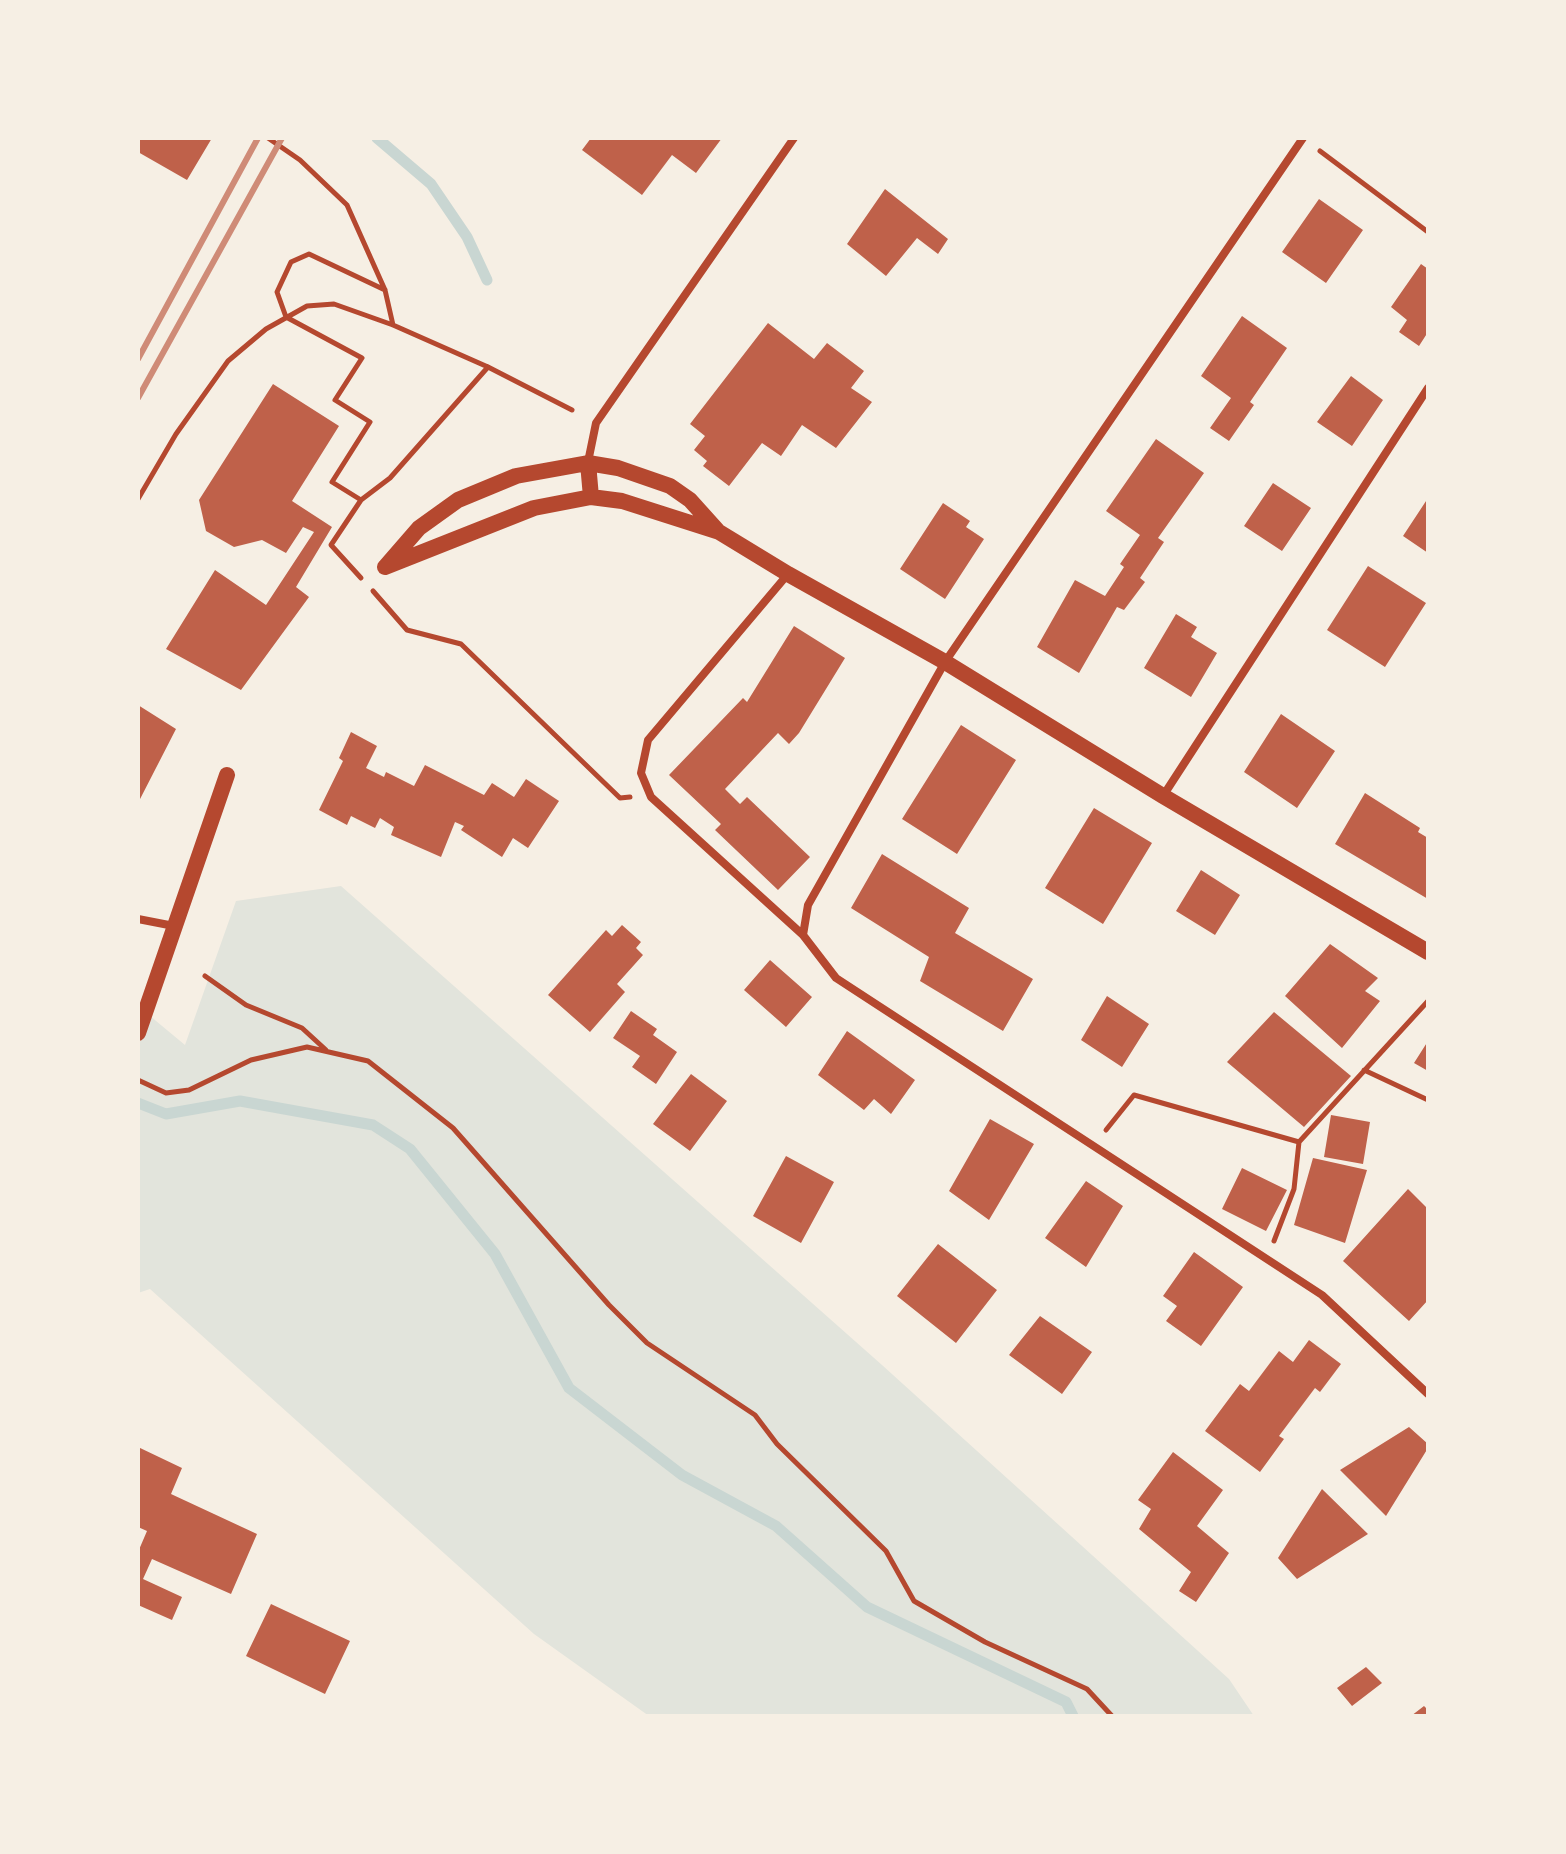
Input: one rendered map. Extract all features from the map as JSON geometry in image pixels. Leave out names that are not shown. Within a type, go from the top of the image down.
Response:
[{"type":"main road","points":[[588,463],[591,497]]},
{"type":"main road","points":[[719,532],[690,500],[670,486],[618,468],[588,463],[552,467],[516,476],[458,500],[419,528],[385,567],[534,508],[591,497],[622,501],[719,532],[945,662],[1163,796],[1428,952]]},
{"type":"main road","points":[[138,1033],[227,775]]},
{"type":"street","points":[[588,463],[596,423],[794,138]]},
{"type":"street","points":[[803,935],[808,905],[945,662],[1303,138]]},
{"type":"street","points":[[1163,796],[1428,388]]},
{"type":"street","points":[[788,574],[648,740],[641,773],[651,797],[803,935],[836,978],[1322,1295],[1428,1394]]},
{"type":"street","points":[[138,919],[174,926]]},
{"type":"path","points":[[268,138],[300,160],[347,205],[385,290],[393,325]]},
{"type":"path","points":[[1315,147],[1428,232]]},
{"type":"path","points":[[361,500],[332,482],[370,422],[335,400],[362,358],[286,317],[277,292],[291,262],[309,254],[385,290]]},
{"type":"path","points":[[138,499],[176,434],[228,361],[266,329],[307,306],[334,304],[393,325],[488,367],[572,410]]},
{"type":"path","points":[[488,367],[390,478],[361,500],[331,545],[407,630],[461,644],[620,798],[651,797]]},
{"type":"path","points":[[205,976],[246,1005],[302,1028],[327,1051]]},
{"type":"path","points":[[1266,1259],[1294,1189],[1299,1142],[1428,1001]]},
{"type":"path","points":[[138,1080],[166,1093],[189,1090],[251,1060],[307,1047],[368,1061],[453,1128],[609,1305],[647,1343],[755,1415],[777,1444],[886,1551],[914,1601],[985,1642],[1087,1689],[1112,1716]]},
{"type":"path","points":[[1364,1070],[1428,1100]]},
{"type":"path","points":[[1093,1147],[1134,1095],[1299,1142]]},
{"type":"shaded area","points":[[341,886],[882,1365],[1229,1679],[1254,1716],[649,1716],[534,1634],[150,1289],[138,1293],[138,1006],[185,1045],[236,901]]},
{"type":"building","points":[[138,138],[212,138],[187,180],[138,152]]},
{"type":"building","points":[[591,138],[722,138],[696,173],[672,155],[642,195],[582,150]]},
{"type":"building","points":[[885,189],[948,239],[938,254],[917,238],[886,276],[847,244]]},
{"type":"building","points":[[1319,199],[1363,230],[1326,283],[1282,252]]},
{"type":"building","points":[[1421,264],[1428,269],[1428,332],[1419,346],[1399,332],[1407,320],[1391,307]]},
{"type":"building","points":[[1242,316],[1287,348],[1250,402],[1254,405],[1229,441],[1210,428],[1231,398],[1201,376]]},
{"type":"building","points":[[768,323],[814,359],[827,343],[864,371],[851,388],[872,402],[836,448],[802,425],[781,456],[762,443],[729,486],[703,466],[707,461],[694,450],[705,436],[690,424]]},
{"type":"building","points":[[1351,376],[1383,400],[1352,446],[1317,422]]},
{"type":"building","points":[[273,384],[339,426],[292,501],[332,527],[296,587],[309,597],[241,690],[166,649],[215,570],[266,605],[314,532],[303,527],[286,553],[262,540],[234,547],[206,531],[199,500]]},
{"type":"building","points":[[1156,439],[1204,473],[1158,538],[1164,542],[1140,578],[1145,582],[1124,610],[1117,607],[1079,673],[1037,647],[1075,580],[1105,596],[1124,567],[1120,564],[1140,535],[1106,511]]},
{"type":"building","points":[[1273,483],[1311,508],[1282,551],[1244,526]]},
{"type":"building","points":[[1428,498],[1428,553],[1403,536]]},
{"type":"building","points":[[943,503],[970,521],[966,527],[984,539],[945,599],[900,569]]},
{"type":"building","points":[[1368,566],[1426,603],[1385,667],[1327,630]]},
{"type":"building","points":[[1176,614],[1197,627],[1191,637],[1217,653],[1191,697],[1144,668]]},
{"type":"building","points":[[794,626],[845,658],[789,744],[778,733],[725,789],[740,804],[747,797],[810,857],[778,890],[715,830],[721,824],[669,775],[743,698],[747,702]]},
{"type":"building","points":[[138,705],[176,729],[138,803]]},
{"type":"building","points":[[1281,714],[1335,751],[1297,808],[1244,772]]},
{"type":"building","points":[[961,725],[1016,760],[957,854],[902,819]]},
{"type":"building","points":[[351,732],[377,746],[366,768],[384,777],[386,772],[414,786],[425,765],[484,795],[492,783],[514,797],[526,779],[559,801],[528,848],[513,838],[502,857],[461,830],[464,826],[455,822],[441,857],[391,835],[394,827],[380,818],[375,828],[351,816],[347,825],[319,810],[343,761],[339,758]]},
{"type":"building","points":[[1365,793],[1420,828],[1418,832],[1428,838],[1428,899],[1335,844]]},
{"type":"building","points":[[1094,808],[1152,843],[1103,924],[1045,888]]},
{"type":"building","points":[[882,854],[969,908],[955,933],[1033,979],[1003,1031],[920,981],[929,957],[851,908]]},
{"type":"building","points":[[1201,870],[1240,895],[1215,935],[1176,911]]},
{"type":"building","points":[[622,925],[641,942],[636,948],[643,955],[617,984],[625,992],[590,1032],[548,995],[606,930],[612,936]]},
{"type":"building","points":[[1330,944],[1378,978],[1365,991],[1380,1001],[1342,1048],[1285,996]]},
{"type":"building","points":[[770,960],[812,997],[786,1027],[744,990]]},
{"type":"building","points":[[1107,996],[1149,1024],[1122,1067],[1081,1040]]},
{"type":"building","points":[[631,1011],[657,1029],[653,1035],[677,1052],[656,1084],[632,1067],[640,1056],[613,1038]]},
{"type":"building","points":[[1274,1012],[1351,1076],[1304,1127],[1227,1062]]},
{"type":"building","points":[[847,1031],[915,1080],[891,1114],[874,1099],[864,1110],[818,1075]]},
{"type":"building","points":[[1428,1041],[1428,1071],[1414,1063]]},
{"type":"building","points":[[691,1074],[727,1101],[690,1151],[653,1124]]},
{"type":"building","points":[[1331,1115],[1370,1122],[1363,1164],[1324,1157]]},
{"type":"building","points":[[990,1119],[1034,1144],[989,1220],[949,1191]]},
{"type":"building","points":[[786,1156],[834,1182],[801,1243],[753,1216]]},
{"type":"building","points":[[1313,1158],[1367,1170],[1345,1243],[1294,1225]]},
{"type":"building","points":[[1242,1168],[1287,1190],[1266,1231],[1222,1209]]},
{"type":"building","points":[[1086,1181],[1123,1206],[1086,1267],[1045,1238]]},
{"type":"building","points":[[1408,1189],[1428,1209],[1428,1300],[1409,1321],[1343,1261]]},
{"type":"building","points":[[938,1244],[997,1290],[956,1343],[897,1296]]},
{"type":"building","points":[[1194,1252],[1243,1287],[1201,1346],[1166,1321],[1177,1306],[1163,1296]]},
{"type":"building","points":[[1040,1316],[1092,1352],[1062,1394],[1009,1355]]},
{"type":"building","points":[[1309,1340],[1341,1364],[1320,1392],[1315,1388],[1279,1436],[1284,1439],[1260,1472],[1205,1431],[1240,1384],[1249,1391],[1279,1351],[1293,1362]]},
{"type":"building","points":[[1409,1427],[1428,1444],[1428,1448],[1386,1516],[1340,1470]]},
{"type":"building","points":[[138,1447],[182,1468],[171,1494],[257,1534],[231,1594],[152,1559],[143,1579],[182,1597],[172,1620],[138,1605],[138,1552],[147,1531],[138,1527]]},
{"type":"building","points":[[1173,1452],[1223,1490],[1197,1526],[1229,1553],[1196,1602],[1179,1591],[1191,1572],[1139,1529],[1151,1509],[1138,1500]]},
{"type":"building","points":[[1322,1489],[1368,1534],[1297,1579],[1278,1558]]},
{"type":"building","points":[[271,1604],[350,1641],[325,1694],[246,1656]]},
{"type":"building","points":[[1366,1667],[1382,1683],[1352,1706],[1337,1688]]},
{"type":"building","points":[[1424,1706],[1428,1716],[1411,1716]]},
{"type":"waterway","points":[[377,138],[431,184],[467,237],[487,280]]},
{"type":"waterway","points":[[138,1103],[166,1114],[240,1101],[373,1125],[410,1149],[495,1254],[569,1388],[682,1475],[776,1526],[867,1607],[1066,1702],[1073,1716]]},
{"type":"railway","points":[[138,359],[258,138]]},
{"type":"railway","points":[[138,398],[282,138]]}]
